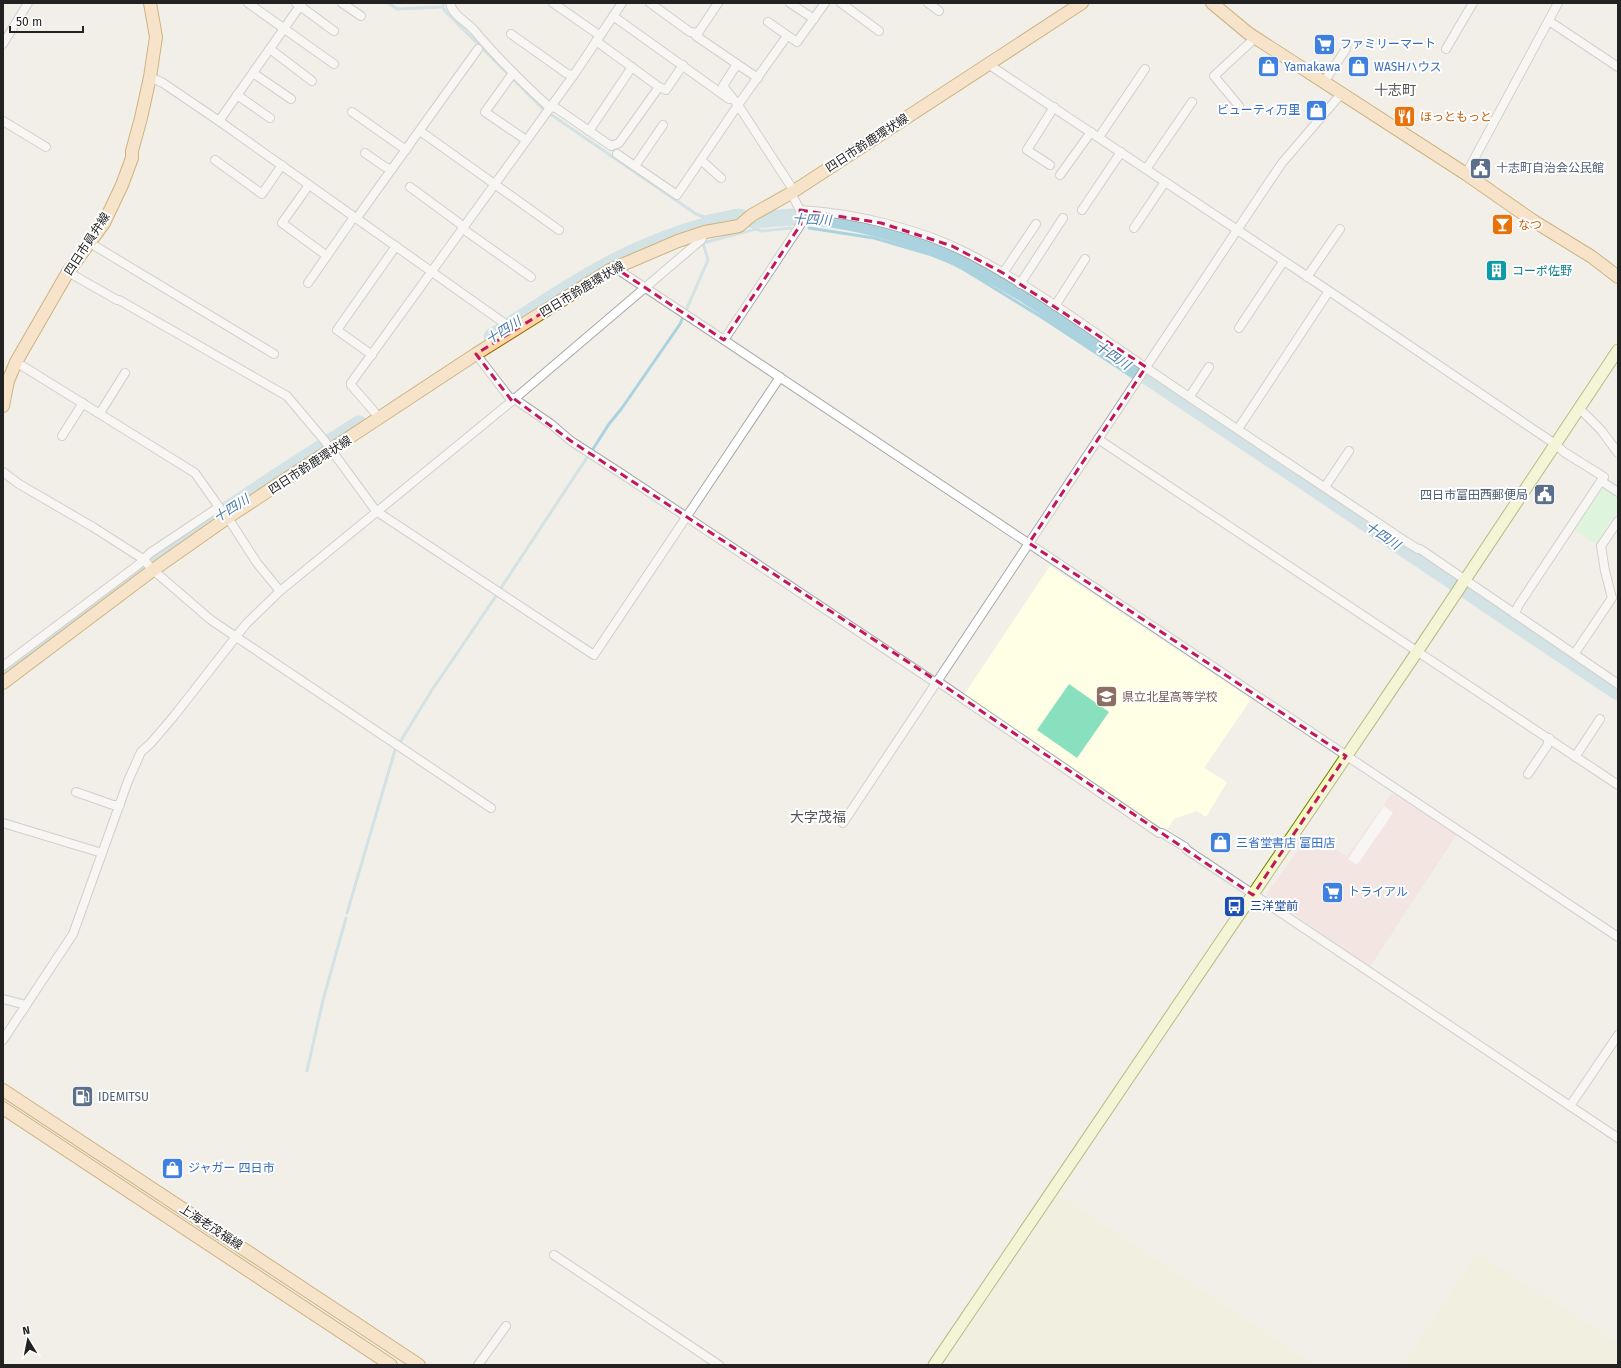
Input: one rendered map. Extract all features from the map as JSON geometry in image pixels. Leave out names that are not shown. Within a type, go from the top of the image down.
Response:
[{"type":"main road","name":"四日市員弁線","points":[[3,406],[8,380],[16,362],[68,272],[104,223],[132,158],[132,150],[150,78],[156,37],[150,3]]},
{"type":"main road","name":"四日市鈴鹿環状線","points":[[6,672],[86,611],[152,569],[224,514],[329,447],[379,418],[510,332],[618,266],[678,241],[705,232],[743,224],[752,215],[792,192],[1082,3]]},
{"type":"main road","points":[[1212,3],[1254,38],[1466,174],[1526,216],[1616,272]]},
{"type":"main road","name":"上海老茂福線","points":[[3,1090],[419,1365]]},
{"type":"main road","name":"上海老茂福線","points":[[3,1108],[391,1365]]},
{"type":"street","points":[[3,44],[28,3]]},
{"type":"street","points":[[248,3],[334,64]]},
{"type":"street","points":[[342,3],[360,16]]},
{"type":"street","points":[[450,3],[458,16],[474,30],[511,75],[547,110]]},
{"type":"street","points":[[553,3],[659,87],[666,90],[683,65]]},
{"type":"street","points":[[379,418],[351,385],[547,110],[573,76],[622,3]]},
{"type":"street","points":[[650,3],[690,32],[698,33]]},
{"type":"street","points":[[718,3],[696,36],[758,78]]},
{"type":"street","points":[[790,3],[814,19]]},
{"type":"street","points":[[768,22],[797,42],[825,3]]},
{"type":"street","points":[[841,3],[879,31]]},
{"type":"street","points":[[928,3],[939,11]]},
{"type":"street","points":[[1446,49],[1473,3]]},
{"type":"street","points":[[1466,174],[1558,3]]},
{"type":"street","points":[[219,121],[270,49],[299,4],[334,31]]},
{"type":"street","points":[[613,16],[738,105]]},
{"type":"street","points":[[1549,21],[1618,67]]},
{"type":"street","points":[[511,34],[566,73],[573,76]]},
{"type":"street","points":[[617,154],[677,195],[787,36]]},
{"type":"street","points":[[1239,106],[1214,76],[1254,38]]},
{"type":"street","points":[[270,49],[312,81]]},
{"type":"street","points":[[308,283],[420,131],[478,49]]},
{"type":"street","points":[[1324,82],[1346,49]]},
{"type":"street","points":[[724,340],[801,224],[800,210],[792,192],[738,105],[723,86],[737,64]]},
{"type":"street","points":[[988,64],[1328,291],[1555,444],[1564,452],[1604,477],[1518,606],[1515,614]]},
{"type":"street","points":[[589,131],[632,67]]},
{"type":"street","points":[[1099,137],[1145,69]]},
{"type":"street","points":[[253,73],[291,99]]},
{"type":"street","points":[[511,75],[485,112],[526,140]]},
{"type":"street","points":[[150,78],[163,83],[309,184],[504,323],[510,332]]},
{"type":"street","points":[[547,110],[556,108],[608,144],[617,145],[659,87]]},
{"type":"street","points":[[843,823],[1282,164],[1341,94]]},
{"type":"street","points":[[238,95],[270,118]]},
{"type":"street","points":[[1146,169],[1192,102]]},
{"type":"street","points":[[1050,165],[1027,150],[1054,107]]},
{"type":"street","points":[[352,112],[406,150]]},
{"type":"street","points":[[3,121],[46,147]]},
{"type":"street","points":[[635,166],[663,125]]},
{"type":"street","points":[[420,131],[559,230]]},
{"type":"street","points":[[1060,175],[1091,132]]},
{"type":"street","points":[[1082,210],[1121,152]]},
{"type":"street","points":[[364,153],[386,167],[392,169]]},
{"type":"street","points":[[215,160],[262,194],[282,165]]},
{"type":"street","points":[[701,160],[721,178]]},
{"type":"street","points":[[1134,228],[1165,182]]},
{"type":"street","points":[[309,184],[282,223],[327,256]]},
{"type":"street","points":[[410,187],[459,223],[463,228],[531,277]]},
{"type":"street","points":[[800,210],[840,214],[909,231],[952,246],[1003,273],[1190,396],[1464,581],[1575,653],[1618,684]]},
{"type":"street","points":[[1020,284],[1063,218]]},
{"type":"street","points":[[1003,273],[1036,224]]},
{"type":"street","points":[[1307,277],[1340,229]]},
{"type":"street","points":[[3,1040],[73,934],[134,765],[141,752],[151,743],[174,716],[235,637],[280,591],[513,400],[701,240],[705,232]]},
{"type":"street","points":[[90,243],[274,354]]},
{"type":"street","points":[[372,355],[337,330],[396,246]]},
{"type":"street","points":[[1054,306],[1085,259]]},
{"type":"street","points":[[1240,328],[1283,262]]},
{"type":"street","points":[[618,266],[620,271],[645,288],[1617,935]]},
{"type":"street","points":[[68,272],[283,393],[291,399],[329,447],[376,511],[594,655],[780,377]]},
{"type":"street","points":[[1238,429],[1328,291]]},
{"type":"street","points":[[934,1365],[1417,652],[1618,350]]},
{"type":"street","points":[[476,354],[513,400],[552,424],[571,441],[687,516],[1159,833],[1162,833],[1185,847],[1187,850],[1253,895],[1618,1138]]},
{"type":"street","points":[[16,362],[195,473],[257,563],[280,591]]},
{"type":"street","points":[[1190,396],[1209,367]]},
{"type":"street","points":[[100,413],[125,372]]},
{"type":"street","points":[[62,436],[83,403]]},
{"type":"street","points":[[1579,408],[1601,430],[1618,453]]},
{"type":"street","points":[[1098,439],[1618,785]]},
{"type":"street","points":[[1325,487],[1349,451]]},
{"type":"street","points":[[3,472],[19,484],[94,527],[144,560],[152,569],[211,620],[492,808]]},
{"type":"street","points":[[1601,481],[1618,492]]},
{"type":"street","points":[[86,611],[144,560],[224,514]]},
{"type":"street","points":[[1575,653],[1612,598],[1605,571],[1601,546],[1618,521]]},
{"type":"street","points":[[1575,757],[1600,719]]},
{"type":"street","points":[[1528,774],[1547,746],[1548,738]]},
{"type":"street","points":[[76,792],[112,805],[120,806]]},
{"type":"street","points":[[3,823],[102,853]]},
{"type":"street","points":[[3,999],[26,1005]]},
{"type":"street","points":[[1570,1106],[1618,1035]]},
{"type":"street","points":[[554,1255],[719,1365]]},
{"type":"street","points":[[478,1365],[506,1326]]},
{"type":"highlighted area","points":[[800,210],[881,223],[952,246],[1003,273],[1146,367],[1029,543],[1346,756],[1253,895],[937,681],[571,441],[513,398],[512,401],[476,354],[618,266],[620,271],[724,340],[801,224]]},
{"type":"shaded area","name":"県立北星高等学校","points":[[1050,566],[1251,699],[1204,768],[1227,782],[1206,817],[1197,811],[1174,819],[1166,831],[964,695]]},
{"type":"shaded area","points":[[1392,793],[1457,834],[1370,967],[1266,895],[1309,834],[1347,856]]},
{"type":"shaded area","points":[[1058,1194],[1314,1365],[942,1365]]},
{"type":"shaded area","points":[[1477,1253],[1618,1344],[1618,1365],[1403,1365]]},
{"type":"green space","points":[[1602,489],[1605,489],[1618,498],[1618,511],[1596,544],[1574,530]]},
{"type":"green space","points":[[1069,684],[1109,712],[1077,758],[1037,730]]},
{"type":"pier","points":[[1384,806],[1393,813],[1357,865],[1348,859]]},
{"type":"waterway","points":[[388,3],[397,9],[443,7]]},
{"type":"waterway","points":[[443,3],[445,11],[543,109],[696,214],[704,217],[738,210],[744,211]]},
{"type":"waterway","name":"十四川","points":[[766,216],[775,219]]},
{"type":"waterway","name":"十四川","points":[[492,337],[560,293],[614,262],[632,253],[690,230],[732,220],[814,217],[870,226],[897,234],[949,254],[1023,293],[1618,692]]},
{"type":"waterway","points":[[593,449],[680,324],[708,260],[703,243],[756,229],[762,231],[791,228]]},
{"type":"waterway","points":[[809,228],[874,238],[932,255],[955,264],[1046,320],[1134,378]]},
{"type":"waterway","name":"十四川","points":[[3,674],[164,552],[359,424]]},
{"type":"waterway","points":[[501,588],[588,456]]},
{"type":"waterway","points":[[400,742],[432,690],[496,596]]},
{"type":"waterway","points":[[347,913],[395,750]]},
{"type":"waterway","points":[[307,1071],[323,1000],[346,918]]},
{"type":"place","name":"ファミリーマート","points":[[1324,44]]},
{"type":"place","name":"Yamakawa","points":[[1269,67]]},
{"type":"place","name":"WASHハウス","points":[[1358,67]]},
{"type":"place","name":"ビューティ万里","points":[[1316,110]]},
{"type":"place","name":"ほっともっと","points":[[1404,117]]},
{"type":"place","name":"十志町自治会公民館","points":[[1480,168]]},
{"type":"place","name":"なつ","points":[[1503,225]]},
{"type":"place","name":"コーポ佐野","points":[[1496,271]]},
{"type":"place","name":"四日市富田西郵便局","points":[[1544,495]]},
{"type":"place","name":"県立北星高等学校","points":[[1107,697]]},
{"type":"place","name":"三省堂書店 富田店","points":[[1221,843]]},
{"type":"place","name":"トライアル","points":[[1332,892]]},
{"type":"place","name":"三洋堂前","points":[[1234,906]]},
{"type":"place","name":"IDEMITSU","points":[[82,1097]]},
{"type":"place","name":"ジャガー 四日市","points":[[172,1168]]},
{"type":"district","name":"十志町","points":[[1395,90]]},
{"type":"district","name":"大字茂福","points":[[818,817]]}]
